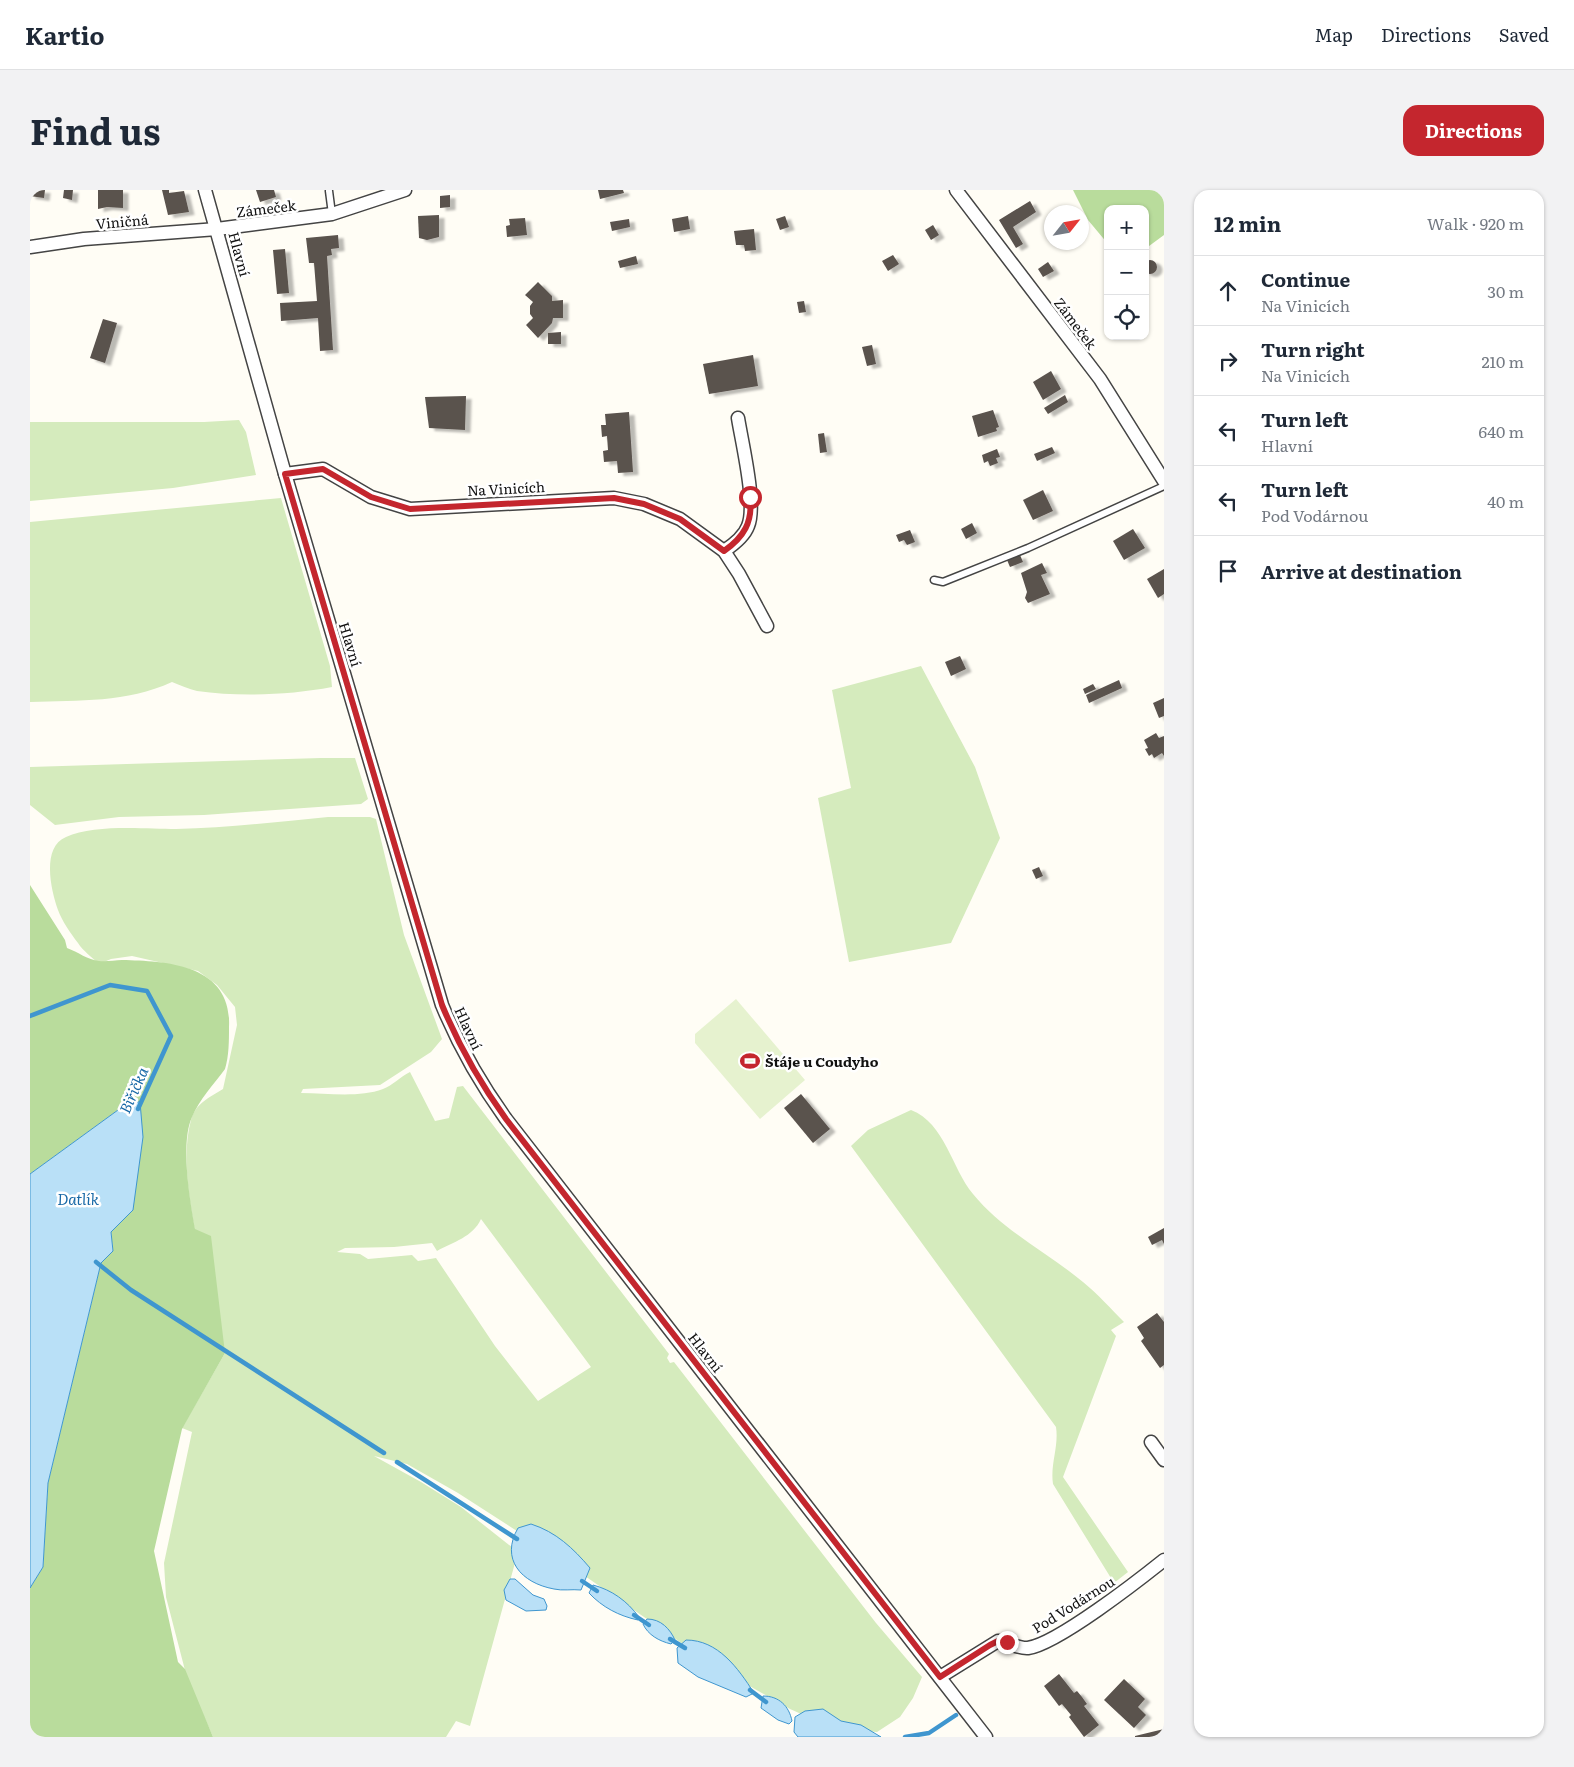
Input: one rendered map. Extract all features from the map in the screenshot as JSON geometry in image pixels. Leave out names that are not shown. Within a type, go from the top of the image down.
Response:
[{"type":"street","name":"Hlavní","points":[[205,190],[285,474],[442,1005],[456,1038],[474,1072],[506,1119],[986,1737]]},
{"type":"street","name":"Zámeček","points":[[217,229],[332,214],[405,190]]},
{"type":"street","name":"Zámeček","points":[[956,190],[1100,379],[1164,481]]},
{"type":"street","name":"Viničná","points":[[30,247],[84,240],[217,229]]},
{"type":"street","points":[[724,551],[735,544],[748,528],[752,512],[738,418]]},
{"type":"street","name":"Na Vinicích","points":[[285,474],[323,469],[371,497],[410,509],[614,498],[644,504],[680,519],[724,551],[739,574],[767,626]]},
{"type":"street","points":[[1152,1442],[1164,1460]]},
{"type":"street","name":"Pod Vodárnou","points":[[940,1677],[998,1641],[1029,1648],[1049,1639],[1136,1582],[1164,1560]]},
{"type":"lane","points":[[330,191],[332,214]]},
{"type":"lane","points":[[934,583],[943,582],[1028,548],[1164,486]]},
{"type":"green space","points":[[1073,190],[1164,190],[1164,235],[1149,246],[1149,205],[1104,205],[1104,239],[1089,221],[1089,205],[1080,205]]},
{"type":"green space","points":[[239,420],[246,432],[256,475],[173,488],[30,501],[30,422],[204,422]]},
{"type":"green space","points":[[281,498],[330,666],[332,687],[299,692],[230,694],[197,691],[172,682],[155,689],[120,697],[30,702],[30,522]]},
{"type":"green space","points":[[921,666],[975,767],[1000,838],[951,943],[849,962],[818,798],[851,788],[832,690]]},
{"type":"green space","points":[[355,758],[368,799],[361,804],[204,815],[119,817],[55,825],[30,805],[30,767]]},
{"type":"green space","points":[[328,817],[370,817],[376,819],[404,935],[442,1039],[431,1052],[380,1085],[303,1089],[301,1093],[353,1094],[374,1092],[386,1088],[410,1072],[435,1121],[449,1118],[457,1087],[463,1086],[669,1354],[667,1358],[670,1363],[674,1362],[876,1623],[922,1677],[913,1698],[900,1717],[877,1732],[835,1729],[790,1709],[716,1667],[559,1558],[458,1493],[407,1464],[374,1456],[461,1507],[518,1552],[470,1726],[456,1721],[446,1737],[213,1737],[187,1678],[166,1597],[164,1563],[192,1432],[182,1428],[225,1353],[203,1268],[190,1204],[187,1145],[193,1114],[199,1105],[223,1089],[237,1025],[235,1007],[217,985],[198,971],[132,956],[111,959],[99,964],[80,946],[60,914],[55,902],[51,881],[51,859],[53,850],[58,842],[77,833],[91,830],[233,826]],"holes":[[[481,1219],[591,1367],[538,1401],[495,1346],[436,1258],[418,1261],[412,1255],[368,1259],[360,1254],[337,1252],[345,1248],[394,1247],[432,1243],[437,1251],[468,1235]]]},
{"type":"green space","points":[[30,885],[65,940],[67,948],[95,960],[159,962],[177,965],[194,971],[209,979],[220,991],[227,1006],[229,1043],[225,1069],[203,1098],[192,1117],[188,1128],[186,1156],[195,1229],[211,1236],[225,1353],[182,1429],[154,1551],[178,1662],[185,1669],[213,1737],[30,1737],[30,1588],[43,1567],[48,1483],[101,1263],[113,1251],[111,1232],[133,1210],[129,1102],[30,1174]]},
{"type":"green space","name":"Štáje u Coudyho","points":[[736,999],[805,1080],[760,1119],[695,1043],[695,1034]]},
{"type":"green space","points":[[911,1110],[923,1116],[932,1125],[947,1148],[966,1184],[985,1207],[1011,1230],[1083,1282],[1124,1322],[1111,1330],[1116,1336],[1063,1477],[1128,1572],[1114,1583],[1053,1484],[1056,1427],[851,1146],[868,1130]]},
{"type":"water","name":"Datlík","points":[[129,1102],[140,1102],[143,1137],[133,1210],[111,1232],[113,1251],[101,1263],[48,1483],[43,1567],[30,1588],[30,1174]]},
{"type":"water","points":[[531,1524],[556,1536],[590,1568],[581,1590],[557,1590],[542,1586],[523,1575],[517,1568],[511,1550],[513,1539],[518,1528]]},
{"type":"water","points":[[510,1579],[515,1579],[533,1595],[544,1599],[547,1606],[546,1610],[526,1611],[506,1600],[504,1590]]},
{"type":"water","points":[[593,1585],[613,1593],[624,1601],[639,1617],[638,1620],[624,1616],[599,1603],[589,1593]]},
{"type":"water","points":[[647,1619],[652,1619],[664,1625],[675,1640],[671,1644],[654,1637],[643,1624]]},
{"type":"water","points":[[686,1640],[708,1645],[726,1657],[754,1693],[746,1697],[698,1677],[678,1663],[677,1648]]},
{"type":"water","points":[[763,1696],[774,1698],[786,1706],[792,1721],[789,1724],[778,1720],[761,1708]]},
{"type":"water","points":[[823,1709],[841,1721],[861,1725],[881,1737],[798,1737],[794,1732],[795,1717],[805,1711]]},
{"type":"building","points":[[30,190],[45,190],[44,198],[30,196]]},
{"type":"building","points":[[64,190],[73,190],[72,200],[63,198]]},
{"type":"building","points":[[98,190],[123,190],[123,208],[107,207],[98,209]]},
{"type":"building","points":[[162,190],[169,190],[169,193],[184,191],[189,212],[168,215]]},
{"type":"building","points":[[256,190],[274,190],[276,197],[260,202]]},
{"type":"building","points":[[598,190],[623,190],[624,193],[600,199]]},
{"type":"building","points":[[450,195],[450,207],[440,208],[440,196]]},
{"type":"building","points":[[1030,201],[1036,212],[1013,227],[1023,244],[1016,248],[999,220]]},
{"type":"building","points":[[439,215],[439,237],[427,240],[419,238],[418,216]]},
{"type":"building","points":[[688,216],[690,229],[674,232],[672,219]]},
{"type":"building","points":[[785,216],[789,227],[780,230],[776,219]]},
{"type":"building","points":[[525,218],[527,235],[507,237],[506,226],[510,225],[509,219]]},
{"type":"building","points":[[629,219],[630,227],[612,231],[610,222]]},
{"type":"building","points":[[933,225],[939,235],[931,240],[925,230]]},
{"type":"building","points":[[754,229],[756,250],[745,251],[744,245],[736,245],[734,231]]},
{"type":"building","points":[[338,235],[339,248],[331,249],[332,255],[327,256],[333,350],[320,351],[318,318],[281,321],[280,303],[317,301],[314,263],[309,263],[306,238]]},
{"type":"building","points":[[285,249],[289,293],[277,294],[273,250]]},
{"type":"building","points":[[893,255],[899,264],[888,271],[882,261]]},
{"type":"building","points":[[636,256],[638,264],[620,268],[618,261]]},
{"type":"building","points":[[1149,260],[1156,264],[1155,272],[1149,274]]},
{"type":"building","points":[[1048,262],[1054,271],[1043,277],[1038,269]]},
{"type":"building","points":[[538,282],[552,296],[552,301],[563,300],[563,318],[553,318],[552,323],[538,338],[526,325],[533,318],[530,314],[530,306],[533,302],[525,295]]},
{"type":"building","points":[[804,301],[806,312],[799,313],[797,302]]},
{"type":"building","points":[[103,319],[117,323],[105,363],[90,358]]},
{"type":"building","points":[[561,332],[561,344],[548,344],[548,333]]},
{"type":"building","points":[[872,345],[876,364],[867,366],[862,347]]},
{"type":"building","points":[[753,355],[758,386],[709,394],[703,364]]},
{"type":"building","points":[[1051,371],[1061,389],[1043,400],[1033,382]]},
{"type":"building","points":[[1065,395],[1068,402],[1048,414],[1044,408]]},
{"type":"building","points":[[466,396],[465,430],[429,428],[425,397]]},
{"type":"building","points":[[993,410],[999,427],[996,428],[997,431],[978,437],[972,416]]},
{"type":"building","points":[[629,412],[633,472],[618,473],[617,461],[604,462],[603,451],[608,450],[607,436],[602,437],[601,425],[606,425],[605,414]]},
{"type":"building","points":[[824,433],[827,452],[820,453],[818,434]]},
{"type":"building","points":[[1052,447],[1055,453],[1037,461],[1034,454]]},
{"type":"building","points":[[997,449],[1000,457],[996,458],[998,463],[990,466],[988,461],[984,463],[982,455]]},
{"type":"building","points":[[1043,490],[1053,511],[1033,520],[1023,500]]},
{"type":"building","points":[[972,523],[977,533],[966,539],[961,529]]},
{"type":"building","points":[[1133,529],[1145,548],[1124,560],[1113,541]]},
{"type":"building","points":[[910,530],[915,542],[907,545],[904,540],[899,542],[896,535]]},
{"type":"building","points":[[1020,555],[1023,562],[1010,567],[1007,560]]},
{"type":"building","points":[[1042,563],[1047,573],[1041,575],[1050,594],[1028,603],[1025,598],[1027,592],[1021,573]]},
{"type":"building","points":[[1164,569],[1164,594],[1158,598],[1147,579]]},
{"type":"building","points":[[960,656],[966,669],[951,676],[945,662]]},
{"type":"building","points":[[1119,680],[1122,688],[1089,703],[1086,695]]},
{"type":"building","points":[[1093,684],[1096,689],[1085,694],[1083,689]]},
{"type":"building","points":[[1164,698],[1164,716],[1159,718],[1153,703]]},
{"type":"building","points":[[1156,733],[1159,738],[1164,736],[1164,756],[1162,753],[1154,758],[1152,754],[1149,756],[1145,749],[1148,748],[1144,740]]},
{"type":"building","points":[[1039,867],[1043,876],[1036,879],[1032,870]]},
{"type":"building","points":[[801,1094],[830,1129],[813,1143],[784,1108]]},
{"type":"building","points":[[1164,1228],[1164,1244],[1162,1240],[1152,1245],[1148,1237]]},
{"type":"building","points":[[1157,1313],[1164,1322],[1164,1365],[1160,1368],[1141,1341],[1144,1338],[1137,1327]]},
{"type":"building","points":[[1059,1674],[1074,1693],[1077,1691],[1082,1697],[1087,1704],[1084,1706],[1099,1725],[1084,1737],[1069,1717],[1071,1715],[1062,1704],[1059,1706],[1044,1686]]},
{"type":"building","points":[[1124,1679],[1145,1699],[1138,1707],[1146,1715],[1134,1728],[1104,1700]]},
{"type":"building","points":[[1164,1729],[1164,1737],[1135,1737],[1135,1736]]},
{"type":"waterway","name":"Biřička","points":[[30,1016],[110,985],[147,991],[171,1036],[138,1109]]},
{"type":"waterway","points":[[96,1262],[131,1290],[384,1453]]},
{"type":"waterway","points":[[397,1462],[517,1539]]},
{"type":"waterway","points":[[582,1581],[597,1591]]},
{"type":"waterway","points":[[634,1615],[649,1625]]},
{"type":"waterway","points":[[670,1639],[685,1648]]},
{"type":"waterway","points":[[750,1690],[766,1702]]},
{"type":"waterway","points":[[905,1737],[929,1733],[956,1715]]},
{"type":"place","name":"Štáje u Coudyho","points":[[750,1061]]},
{"type":"route","points":[[750,497],[752,512],[748,528],[735,544],[724,551],[680,519],[644,504],[614,498],[410,509],[371,497],[345,480],[323,469],[285,474],[442,1005],[456,1038],[479,1080],[506,1119],[940,1677],[990,1645],[998,1641],[1007,1642]]}]
